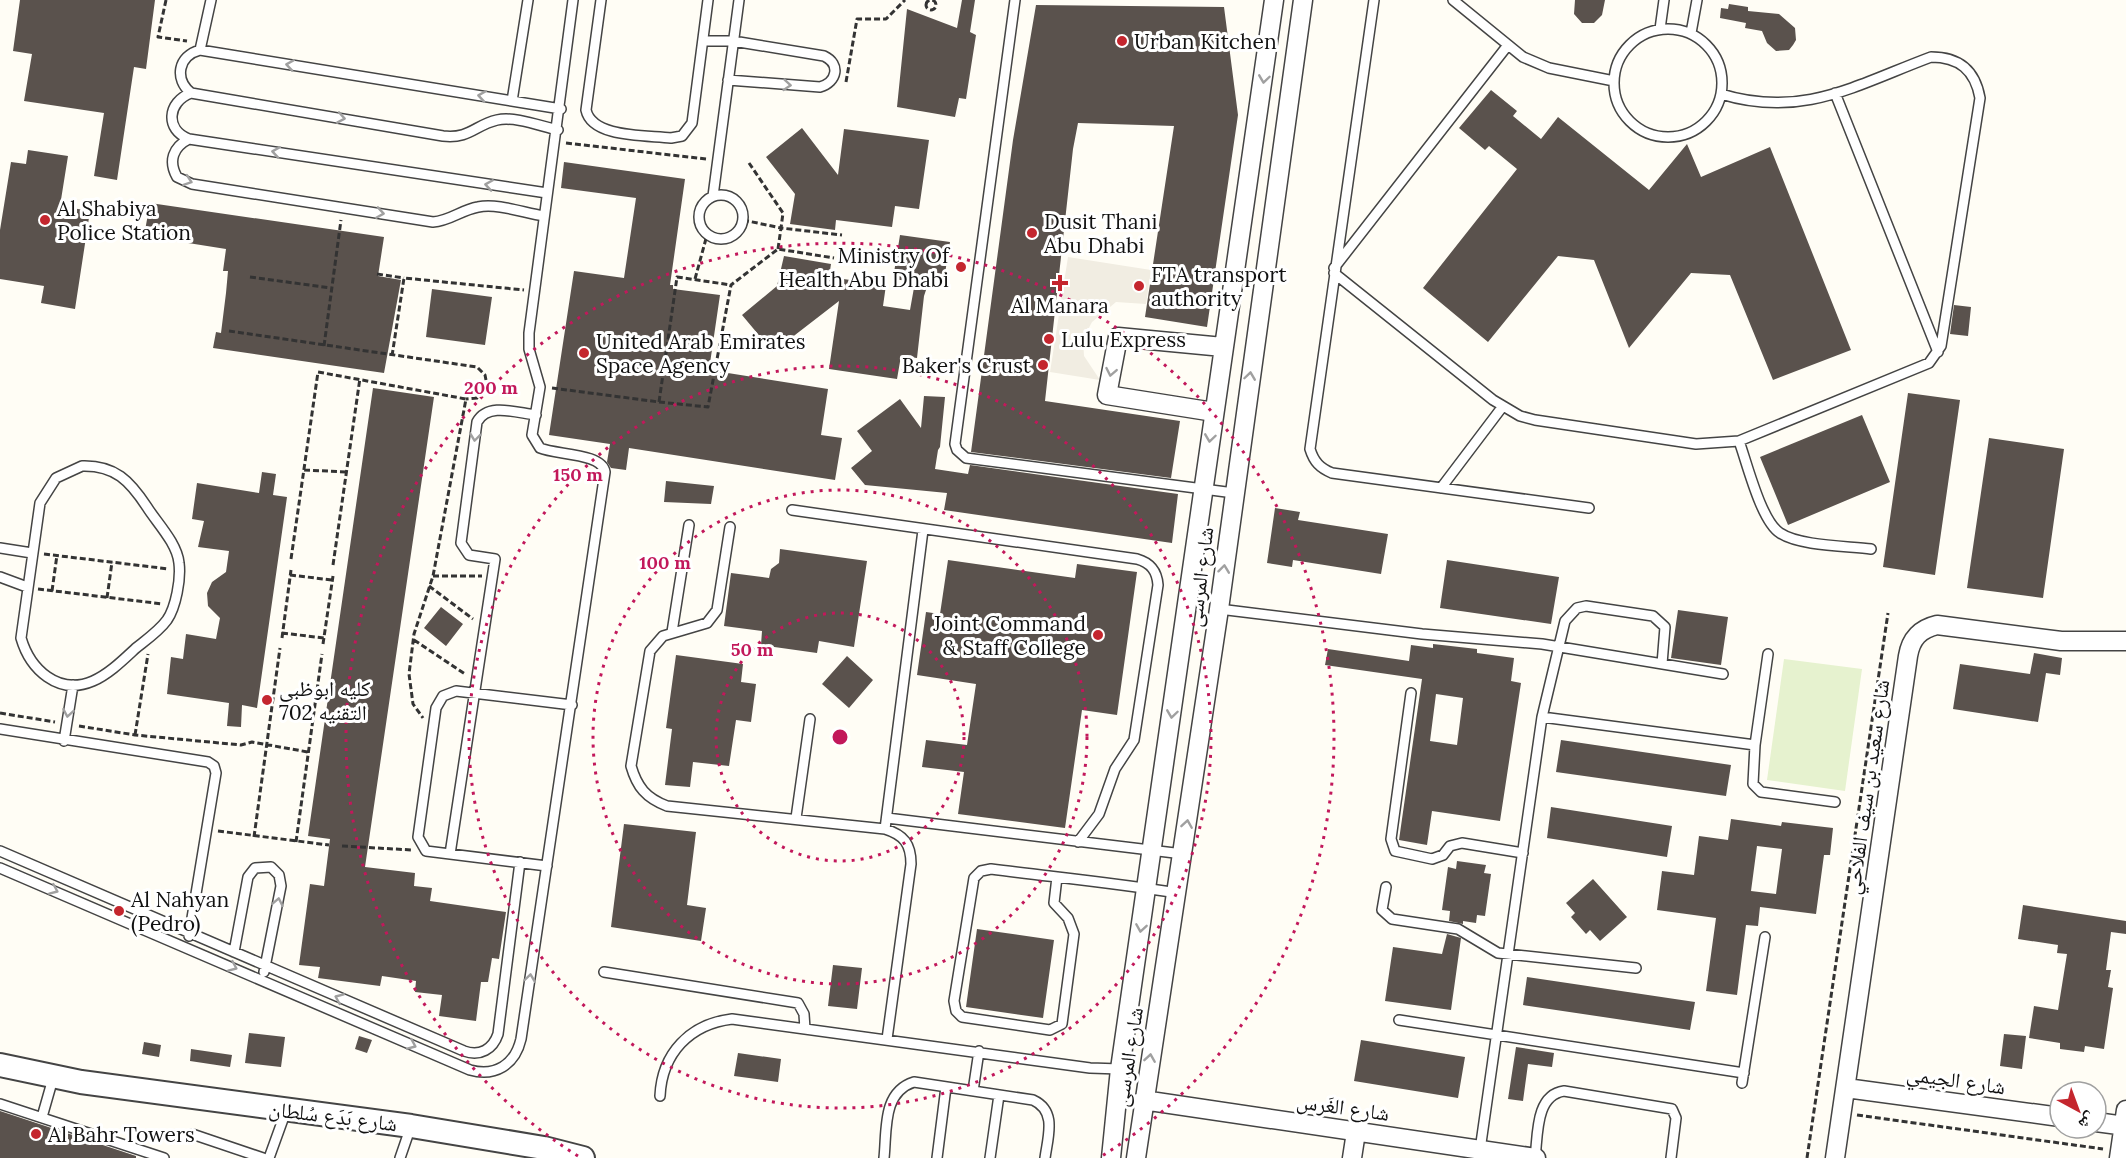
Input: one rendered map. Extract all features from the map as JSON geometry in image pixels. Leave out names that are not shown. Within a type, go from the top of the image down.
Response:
[{"type":"street","name":"شارع المرسى","points":[[1111,1158],[1120,1070],[1274,0]]},
{"type":"street","name":"شارع المرسى","points":[[1136,1158],[1219,609],[1303,0]]},
{"type":"street","points":[[1254,147],[1282,151]]},
{"type":"street","points":[[1239,236],[1269,242]]},
{"type":"street","points":[[1214,412],[1107,396],[1118,337],[1223,347]]},
{"type":"street","points":[[1186,610],[1192,621],[1185,685],[1191,691],[1207,692]]},
{"type":"street","name":"شارع سعيد بن سيف الفلاحي","points":[[1835,1158],[1912,640],[1927,627],[1937,625],[2061,641],[2126,641]]},
{"type":"street","name":"شارع بَدَع سُلطان","points":[[0,1065],[81,1082],[411,1126],[544,1148],[583,1158]]},
{"type":"street","name":"شارع بَدَع سُلطان","points":[[0,1078],[81,1082]]},
{"type":"street","name":"شارع الجيمي","points":[[1846,1088],[2048,1115]]},
{"type":"street","name":"شارع الغَرس","points":[[1143,1100],[1535,1158]]},
{"type":"street","points":[[2108,1121],[2125,1120],[2119,1155]]},
{"type":"street","points":[[1352,1158],[1356,1132]]},
{"type":"lane","points":[[191,93],[182,82],[181,69],[187,56],[201,46],[211,0]]},
{"type":"lane","points":[[512,101],[528,0]]},
{"type":"lane","points":[[520,862],[498,1034],[493,1045],[482,1052],[470,1053],[265,967],[4,852],[0,868],[479,1073],[489,1073],[507,1065],[519,1049],[605,472],[598,460],[550,452],[536,445],[532,435],[540,387],[529,349],[544,216],[561,110],[573,0]]},
{"type":"lane","points":[[601,0],[586,110],[591,123],[597,127],[671,138],[687,133],[692,123],[708,0]]},
{"type":"lane","points":[[713,196],[728,196],[735,199],[743,212],[741,228],[730,238],[722,240],[707,235],[699,224],[699,210],[713,196],[739,0]]},
{"type":"lane","points":[[1015,0],[957,450],[966,458],[1234,493]]},
{"type":"lane","points":[[1374,0],[1334,271],[1310,449],[1312,457],[1324,470],[1332,472],[1589,508]]},
{"type":"lane","points":[[1453,0],[1523,57],[1550,68],[1614,81]]},
{"type":"lane","points":[[1659,29],[1664,0]]},
{"type":"lane","points":[[1691,33],[1697,0]]},
{"type":"lane","points":[[1659,29],[1675,29],[1691,33],[1706,43],[1717,58],[1722,76],[1721,94],[1715,111],[1703,124],[1688,133],[1670,137],[1653,134],[1637,127],[1624,114],[1616,98],[1614,81],[1618,63],[1628,47],[1642,35],[1659,29]]},
{"type":"lane","points":[[703,40],[734,41],[831,59],[836,68],[835,77],[829,84],[820,87],[728,80]]},
{"type":"lane","points":[[1334,271],[1508,45]]},
{"type":"lane","points":[[201,46],[561,110]]},
{"type":"lane","points":[[1334,271],[1503,406],[1534,420],[1711,445],[1739,441],[1922,366],[1938,352],[1980,98],[1977,84],[1970,71],[1959,62],[1945,57],[1931,57],[1835,93],[1790,104],[1755,103],[1721,94]]},
{"type":"lane","points":[[547,194],[189,140],[174,130],[171,114],[178,100],[191,93],[454,137],[465,136],[494,120],[504,119],[558,130]]},
{"type":"lane","points":[[1835,93],[1938,352]]},
{"type":"lane","points":[[189,140],[177,148],[172,163],[177,177],[183,182],[433,222],[452,219],[468,210],[486,206],[544,216]]},
{"type":"lane","points":[[1441,488],[1503,406]]},
{"type":"lane","points":[[450,854],[495,559],[469,555],[461,543],[477,422],[483,413],[494,410],[536,415]]},
{"type":"lane","points":[[1739,441],[1769,522],[1780,533],[1795,539],[1871,549]]},
{"type":"lane","points":[[97,465],[124,477],[134,488],[175,551],[179,570],[174,606],[166,621],[107,674],[91,682],[73,685],[54,682],[38,672],[26,657],[21,638],[40,503],[46,489],[68,470],[97,465]]},
{"type":"lane","points":[[792,510],[1137,559],[1144,561],[1155,571],[1158,585],[1134,740],[1115,769],[1099,814],[1078,842]]},
{"type":"lane","points":[[672,632],[689,525]]},
{"type":"lane","points":[[730,527],[714,618],[700,626],[663,636],[650,651],[631,766],[642,792],[653,801],[667,806],[796,818],[885,830],[897,833],[906,841],[911,852],[887,1039]]},
{"type":"lane","points":[[885,830],[924,530]]},
{"type":"lane","points":[[0,548],[32,553]]},
{"type":"lane","points":[[0,577],[27,587]]},
{"type":"lane","points":[[1480,1150],[1542,717],[1565,621],[1577,608],[1586,606],[1653,616],[1665,627],[1662,664]]},
{"type":"lane","points":[[1219,609],[1422,634],[1558,647],[1723,674]]},
{"type":"lane","points":[[1768,654],[1752,777],[1756,789],[1761,792],[1835,802]]},
{"type":"lane","points":[[64,741],[73,685]]},
{"type":"lane","points":[[547,866],[426,851],[418,837],[436,708],[443,696],[456,691],[572,705]]},
{"type":"lane","points":[[1411,693],[1392,848],[1398,854],[1432,859],[1443,855],[1456,843],[1523,853]]},
{"type":"lane","points":[[1542,717],[1755,746]]},
{"type":"lane","points":[[796,818],[810,719]]},
{"type":"lane","points":[[0,729],[211,763],[216,773],[186,946]]},
{"type":"lane","points":[[887,818],[1183,854]]},
{"type":"lane","points":[[234,952],[248,877],[255,868],[271,867],[279,875],[281,886],[261,980]]},
{"type":"lane","points":[[1057,877],[1054,903],[1068,918],[1074,934],[1062,1024],[1050,1030],[962,1017],[956,1011],[954,1001],[976,874],[986,869],[1057,877],[1177,892]]},
{"type":"lane","points":[[1386,888],[1382,910],[1388,918],[1458,929],[1476,938],[1490,950],[1508,954],[1636,968]]},
{"type":"lane","points":[[1742,1083],[1765,937]]},
{"type":"lane","points":[[604,972],[791,1001],[802,1008],[805,1029]]},
{"type":"lane","points":[[383,1032],[388,1019]]},
{"type":"lane","points":[[660,1096],[663,1073],[673,1052],[699,1028],[732,1019],[1090,1068],[1120,1070]]},
{"type":"lane","points":[[1399,1020],[1744,1073]]},
{"type":"lane","points":[[973,1091],[979,1051]]},
{"type":"lane","points":[[42,1118],[52,1082]]},
{"type":"lane","points":[[884,1158],[890,1102],[895,1092],[914,1082],[1033,1100],[1048,1112],[1050,1121],[1045,1158]]},
{"type":"lane","points":[[938,1158],[946,1087]]},
{"type":"lane","points":[[1535,1158],[1543,1105],[1552,1094],[1563,1091],[1672,1109],[1676,1118],[1671,1158]]},
{"type":"lane","points":[[990,1158],[999,1095]]},
{"type":"lane","points":[[0,1104],[164,1158]]},
{"type":"lane","points":[[269,1158],[286,1111]]},
{"type":"lane","points":[[400,1158],[411,1126]]},
{"type":"lane","points":[[192,1134],[263,1158]]},
{"type":"path","points":[[166,0],[158,37],[201,46]]},
{"type":"path","points":[[820,87],[834,90],[849,80],[857,19],[886,19],[905,0]]},
{"type":"path","points":[[556,142],[718,161]]},
{"type":"path","points":[[540,387],[708,407],[731,285],[778,249],[783,213],[749,163]]},
{"type":"path","points":[[324,346],[343,207]]},
{"type":"path","points":[[743,220],[781,228],[842,235]]},
{"type":"path","points":[[695,279],[707,235]]},
{"type":"path","points":[[778,249],[834,258]]},
{"type":"path","points":[[377,274],[535,291]]},
{"type":"path","points":[[250,277],[331,288]]},
{"type":"path","points":[[659,402],[677,277],[731,285]]},
{"type":"path","points":[[392,356],[404,278]]},
{"type":"path","points":[[229,331],[477,367],[485,375],[487,385],[477,398],[466,399],[318,372],[291,559]]},
{"type":"path","points":[[333,565],[360,378]]},
{"type":"path","points":[[433,732],[413,704],[409,674],[414,640],[433,576],[466,399]]},
{"type":"path","points":[[304,470],[347,472]]},
{"type":"path","points":[[32,553],[179,570]]},
{"type":"path","points":[[52,591],[57,555]]},
{"type":"path","points":[[107,598],[112,562]]},
{"type":"path","points":[[282,638],[291,570]]},
{"type":"path","points":[[290,575],[332,578],[323,644]]},
{"type":"path","points":[[433,576],[493,576]]},
{"type":"path","points":[[429,586],[485,627]]},
{"type":"path","points":[[27,587],[174,606]]},
{"type":"path","points":[[1807,1158],[1888,613]]},
{"type":"path","points":[[282,633],[324,638]]},
{"type":"path","points":[[135,735],[151,636]]},
{"type":"path","points":[[414,640],[477,681]]},
{"type":"path","points":[[254,837],[280,648]]},
{"type":"path","points":[[296,842],[322,654]]},
{"type":"path","points":[[0,714],[135,735],[241,746],[252,742],[308,752]]},
{"type":"path","points":[[207,830],[329,845]]},
{"type":"path","points":[[342,846],[426,851]]},
{"type":"path","points":[[1855,1115],[2119,1155]]},
{"type":"green space","points":[[1784,659],[1862,669],[1845,791],[1767,780]]},
{"type":"shaded area","points":[[1068,257],[1151,270],[1146,304],[1116,302],[1092,322],[1083,339],[1084,356],[1100,380],[1050,372]]},
{"type":"building","points":[[20,0],[155,0],[146,69],[134,67],[117,180],[94,176],[104,113],[24,101],[32,54],[13,51]]},
{"type":"building","points":[[962,0],[975,0],[970,32],[976,35],[966,99],[959,98],[955,117],[897,107],[907,9],[957,28]]},
{"type":"building","points":[[1575,0],[1605,0],[1602,15],[1594,23],[1582,23],[1574,14]]},
{"type":"building","points":[[1729,4],[1748,7],[1748,11],[1779,14],[1795,28],[1796,40],[1789,50],[1776,51],[1767,43],[1762,31],[1745,28],[1746,23],[1720,18],[1721,8],[1728,9]]},
{"type":"building","name":"Dusit Thani Abu Dhabi","points":[[1036,5],[1224,7],[1238,115],[1207,327],[1145,317],[1174,126],[1078,123],[1073,149],[1045,401],[1180,421],[1171,478],[971,452],[1013,140]]},
{"type":"building","points":[[1491,90],[1517,111],[1513,116],[1541,139],[1558,117],[1649,190],[1687,144],[1701,177],[1770,147],[1851,350],[1773,380],[1730,275],[1691,273],[1629,348],[1594,260],[1558,256],[1488,342],[1423,288],[1517,169],[1489,146],[1485,150],[1459,128]]},
{"type":"building","points":[[802,128],[838,175],[844,129],[929,140],[919,209],[895,206],[892,227],[836,220],[835,230],[790,224],[795,194],[766,157]]},
{"type":"building","name":"Al Shabiya Police Station","points":[[28,150],[68,156],[60,206],[90,211],[75,309],[41,303],[44,286],[0,279],[0,230],[11,162],[26,164]]},
{"type":"building","points":[[564,162],[685,179],[670,285],[673,285],[673,289],[720,295],[709,370],[828,389],[821,435],[842,438],[835,480],[629,448],[626,470],[611,468],[607,462],[610,444],[549,435],[574,271],[624,278],[636,198],[561,188]]},
{"type":"building","points":[[150,203],[384,237],[378,276],[401,280],[384,373],[213,348],[216,332],[221,333],[228,271],[223,271],[226,249],[144,236]]},
{"type":"building","points":[[900,235],[950,242],[943,286],[928,284],[924,296],[917,358],[901,356],[897,379],[829,369],[839,301],[773,352],[742,315],[777,286],[784,256],[831,264],[829,277],[886,285],[883,306],[910,310],[915,282],[893,279]]},
{"type":"building","points":[[432,289],[492,297],[485,345],[426,337]]},
{"type":"building","points":[[1954,305],[1971,307],[1968,336],[1950,334]]},
{"type":"building","points":[[373,388],[434,397],[365,867],[415,873],[414,886],[432,888],[430,901],[506,912],[499,959],[492,958],[488,982],[481,982],[476,1021],[439,1016],[442,995],[415,992],[416,981],[382,976],[380,986],[318,978],[320,967],[299,965],[310,884],[324,886],[330,839],[308,836]]},
{"type":"building","points":[[1908,393],[1960,400],[1935,575],[1883,567]]},
{"type":"building","points":[[924,396],[945,397],[940,447],[935,469],[968,474],[970,465],[1178,494],[1172,543],[944,510],[947,493],[865,485],[851,468],[872,451],[857,431],[900,399],[921,428]]},
{"type":"building","points":[[1862,415],[1890,482],[1788,525],[1760,457]]},
{"type":"building","points":[[1989,438],[2064,449],[2043,598],[1967,588]]},
{"type":"building","points":[[262,472],[276,474],[273,495],[287,497],[257,708],[242,705],[241,727],[227,726],[229,703],[167,694],[171,657],[183,659],[186,634],[216,639],[220,618],[208,606],[207,593],[212,582],[226,572],[229,551],[198,547],[204,521],[192,519],[197,483],[259,493]]},
{"type":"building","points":[[666,481],[714,486],[711,504],[664,502]]},
{"type":"building","points":[[1275,508],[1300,512],[1298,520],[1388,534],[1381,574],[1293,560],[1292,567],[1267,563]]},
{"type":"building","points":[[780,549],[867,561],[854,647],[819,641],[817,653],[761,645],[762,631],[724,626],[731,573],[769,578],[771,569],[779,563]]},
{"type":"building","points":[[948,560],[1075,578],[1077,564],[1137,572],[1117,715],[1082,710],[1065,828],[958,814],[964,772],[922,767],[926,740],[967,745],[976,684],[917,675],[926,612],[940,614]]},
{"type":"building","points":[[1447,560],[1559,577],[1551,624],[1440,608]]},
{"type":"building","points":[[441,607],[463,624],[446,646],[424,628]]},
{"type":"building","points":[[1678,610],[1728,617],[1721,665],[1671,658]]},
{"type":"building","points":[[1433,644],[1477,649],[1477,653],[1514,658],[1511,681],[1521,683],[1500,821],[1432,811],[1427,845],[1399,840],[1422,679],[1325,665],[1328,649],[1409,661],[1411,645],[1433,648]],"holes":[[[1436,694],[1463,698],[1457,745],[1430,741]]]},
{"type":"building","points":[[2034,653],[2062,658],[2060,675],[2046,673],[2038,722],[1953,709],[1960,664],[2030,674]]},
{"type":"building","points":[[676,655],[743,664],[741,682],[756,684],[751,722],[736,720],[729,766],[693,762],[690,787],[665,785],[672,729],[666,728]]},
{"type":"building","points":[[847,656],[873,680],[849,708],[822,684]]},
{"type":"building","points":[[1561,740],[1731,765],[1726,796],[1556,772]]},
{"type":"building","points":[[1551,807],[1672,826],[1667,857],[1547,838]]},
{"type":"building","points":[[1731,819],[1781,826],[1782,822],[1833,828],[1830,855],[1824,855],[1816,914],[1760,907],[1758,926],[1746,925],[1737,995],[1706,991],[1716,918],[1657,910],[1662,871],[1694,875],[1699,836],[1728,840]],"holes":[[[1757,846],[1782,849],[1776,894],[1751,891]]]},
{"type":"building","points":[[624,824],[696,832],[687,905],[706,908],[701,941],[611,927]]},
{"type":"building","points":[[1457,861],[1486,865],[1484,873],[1491,874],[1485,916],[1477,915],[1476,923],[1463,921],[1463,924],[1449,921],[1450,911],[1442,910],[1448,867],[1456,869]]},
{"type":"building","points":[[1593,879],[1627,917],[1600,941],[1590,930],[1586,934],[1571,917],[1575,913],[1566,903]]},
{"type":"building","points":[[2023,905],[2126,921],[2126,934],[2111,932],[2106,970],[2111,970],[2108,987],[2113,988],[2104,1049],[2085,1046],[2084,1052],[2060,1049],[2060,1043],[2029,1038],[2034,1006],[2058,1010],[2067,954],[2057,953],[2058,945],[2018,939]]},
{"type":"building","points":[[977,929],[1054,940],[1043,1018],[966,1007]]},
{"type":"building","points":[[1447,934],[1461,938],[1451,1010],[1385,1001],[1393,947],[1442,954]]},
{"type":"building","points":[[833,965],[862,968],[857,1009],[828,1006]]},
{"type":"building","points":[[1527,977],[1695,1002],[1690,1030],[1523,1005]]},
{"type":"building","points":[[249,1033],[285,1037],[281,1067],[245,1063]]},
{"type":"building","points":[[2004,1034],[2026,1036],[2022,1069],[2000,1066]]},
{"type":"building","points":[[359,1036],[372,1040],[367,1053],[355,1049]]},
{"type":"building","points":[[1361,1040],[1465,1057],[1458,1098],[1354,1081]]},
{"type":"building","points":[[144,1042],[161,1045],[159,1057],[142,1054]]},
{"type":"building","points":[[1516,1047],[1554,1053],[1552,1067],[1528,1064],[1523,1101],[1508,1099]]},
{"type":"building","points":[[191,1049],[232,1055],[230,1067],[190,1061]]},
{"type":"building","points":[[738,1053],[781,1059],[778,1082],[734,1076]]},
{"type":"building","name":"Al Bahr Towers","points":[[0,1111],[136,1156],[136,1158],[0,1158]]},
{"type":"place","name":"Urban Kitchen","points":[[1122,41]]},
{"type":"place","name":"Al Shabiya Police Station","points":[[45,220]]},
{"type":"place","name":"Dusit Thani Abu Dhabi","points":[[1032,233]]},
{"type":"place","name":"Ministry Of Health Abu Dhabi","points":[[961,267]]},
{"type":"place","name":"Al Manara","points":[[1060,283]]},
{"type":"place","name":"FTA transport authority","points":[[1139,286]]},
{"type":"place","name":"Lulu Express","points":[[1049,339]]},
{"type":"place","name":"United Arab Emirates Space Agency","points":[[584,353]]},
{"type":"place","name":"Baker's Crust","points":[[1043,365]]},
{"type":"place","name":"Joint Command & Staff College","points":[[1098,635]]},
{"type":"place","name":"كليه ابوظبي التقنيه 702","points":[[267,700]]},
{"type":"place","name":"Al Nahyan (Pedro)","points":[[119,911]]},
{"type":"place","name":"Al Bahr Towers","points":[[36,1134]]}]
